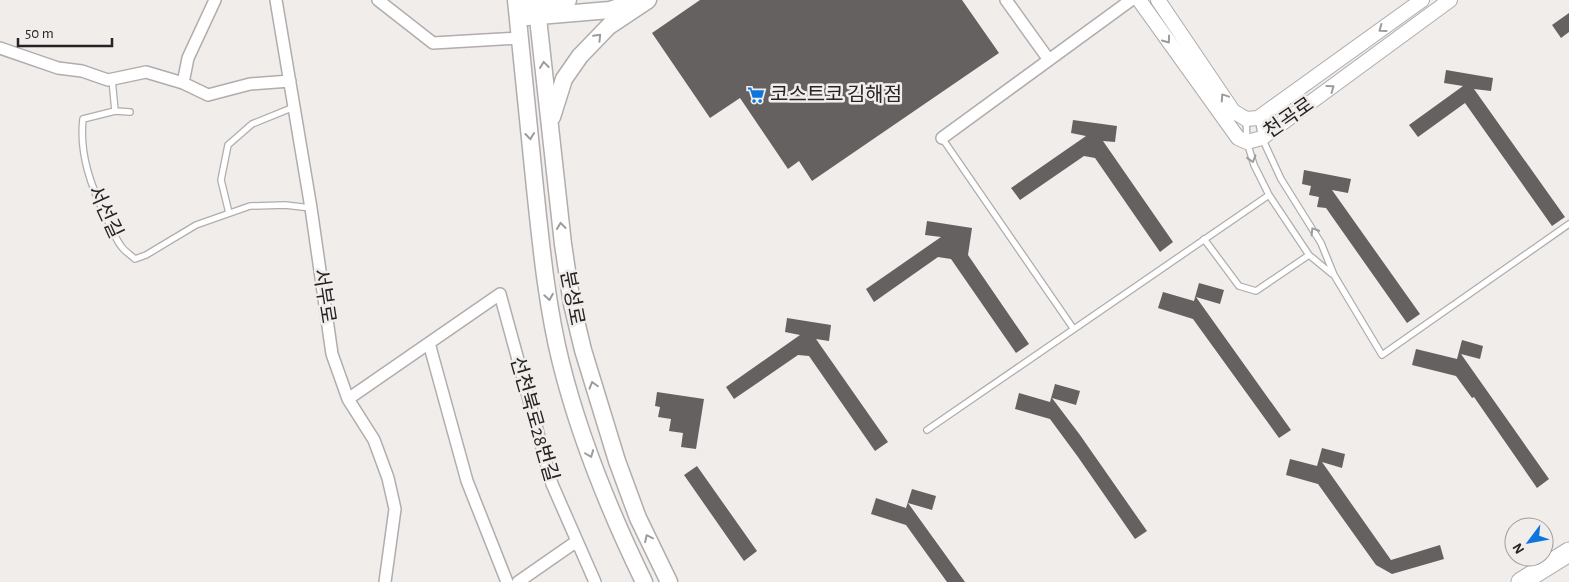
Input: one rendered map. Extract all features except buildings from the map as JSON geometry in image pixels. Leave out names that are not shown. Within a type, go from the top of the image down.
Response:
[{"type":"highway","points":[[1521,582],[1569,552]]},
{"type":"main road","points":[[537,7],[568,0]]},
{"type":"main road","points":[[516,8],[610,10],[639,0]]},
{"type":"main road","points":[[550,124],[564,79],[580,56],[609,26],[648,0]]},
{"type":"main road","name":"분성로","points":[[537,7],[563,244],[572,304],[601,414],[638,518],[669,582]]},
{"type":"main road","name":"분성로","points":[[516,8],[538,220],[547,286],[561,363],[583,437],[619,531],[644,582]]},
{"type":"street","points":[[183,84],[188,58],[215,0]]},
{"type":"street","name":"서부로","points":[[276,0],[311,208],[332,354],[348,399],[374,440],[388,478],[395,509],[384,582]]},
{"type":"street","points":[[378,0],[433,43],[520,38]]},
{"type":"street","points":[[1006,0],[1049,60]]},
{"type":"street","points":[[942,138],[1131,0]]},
{"type":"street","name":"천곡로","points":[[1139,0],[1238,138],[1247,142],[1262,138],[1450,0]]},
{"type":"street","name":"천곡로","points":[[1158,0],[1233,111],[1252,119],[1422,0]]},
{"type":"street","points":[[0,48],[58,68],[82,71],[108,80],[146,72],[183,84],[208,95],[250,84],[290,81]]},
{"type":"street","name":"선천북로28번길","points":[[429,343],[500,294],[552,484],[595,582]]},
{"type":"street","points":[[348,399],[429,343],[467,481],[507,582]]},
{"type":"street","points":[[518,582],[576,541]]},
{"type":"lane","points":[[112,79],[115,111],[130,112]]},
{"type":"lane","points":[[229,213],[221,180],[228,145],[252,124],[294,107]]},
{"type":"lane","name":"서선길","points":[[115,111],[83,119],[85,162],[94,192],[121,247],[135,259],[146,255],[196,225],[250,206],[285,205],[311,208]]},
{"type":"lane","points":[[1252,119],[1247,142],[1254,165],[1269,195],[1309,255],[1334,275]]},
{"type":"lane","points":[[1252,119],[1281,179],[1321,243],[1334,275],[1382,355],[1569,224]]},
{"type":"lane","points":[[942,138],[1073,328]]},
{"type":"lane","points":[[927,430],[1269,195]]},
{"type":"lane","points":[[1204,239],[1240,286],[1256,291],[1309,255]]},
{"type":"place","name":"코스트코 김해점","points":[[756,95]]}]
